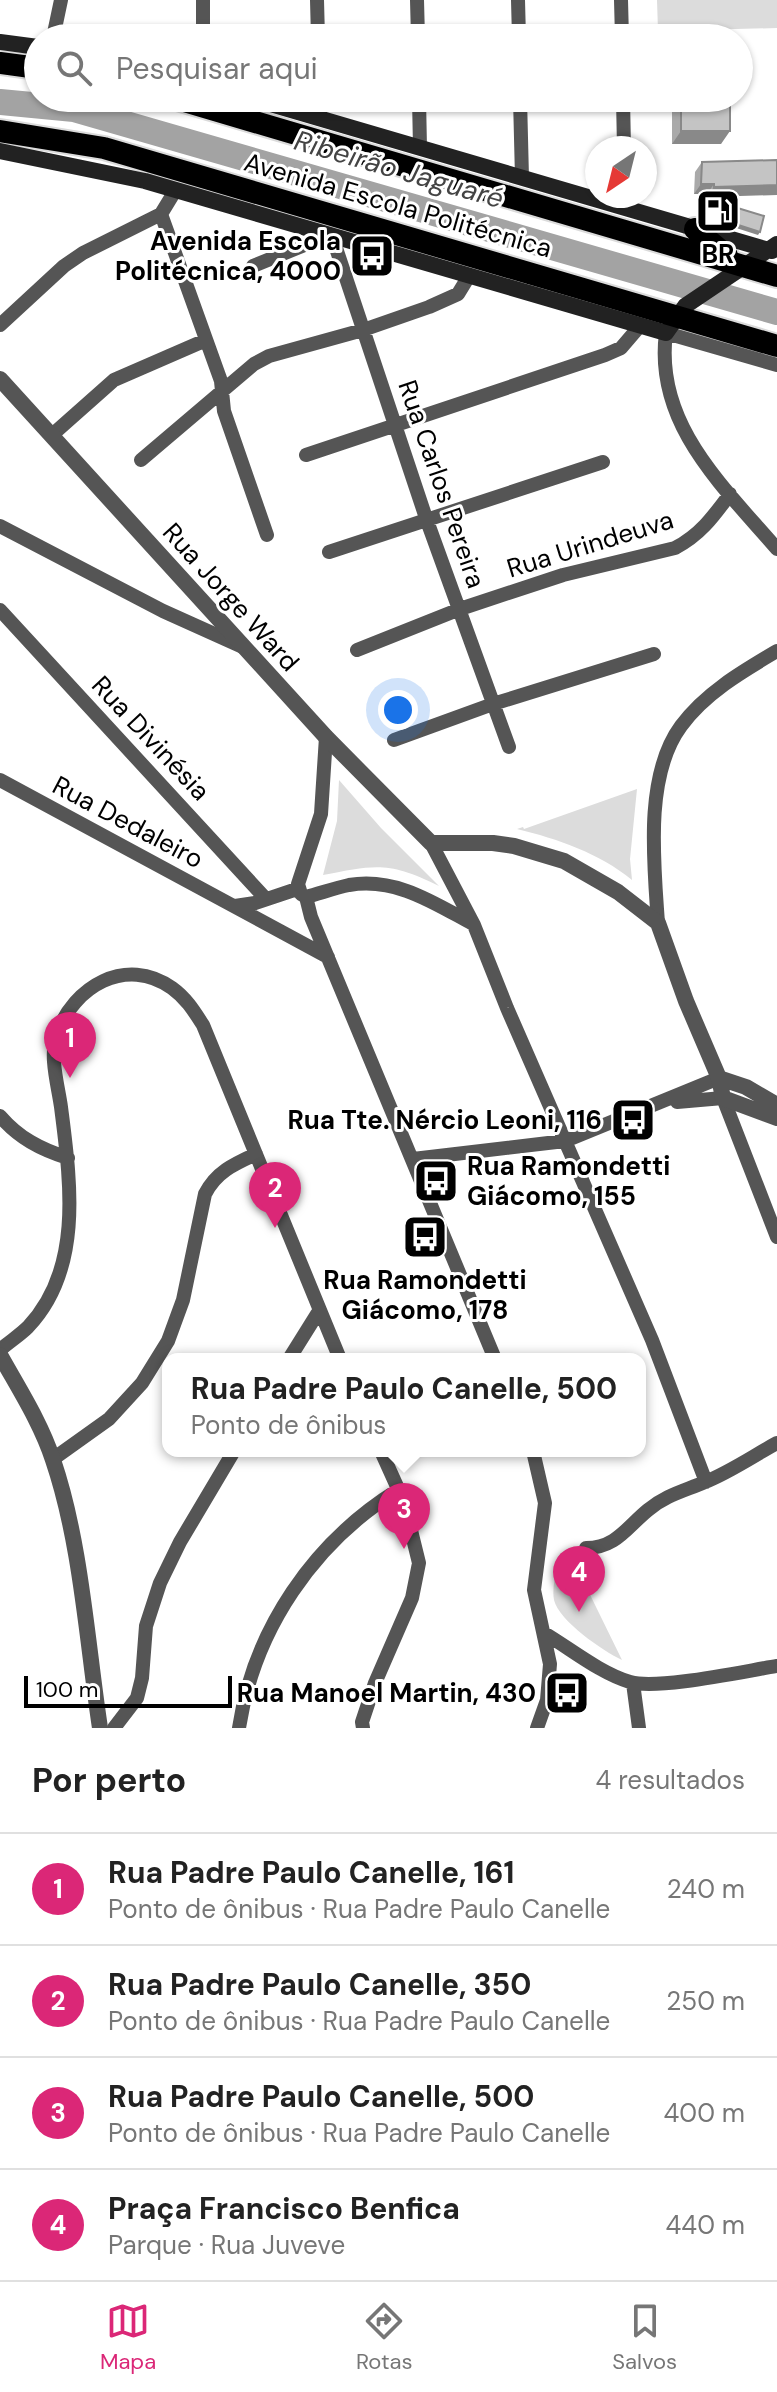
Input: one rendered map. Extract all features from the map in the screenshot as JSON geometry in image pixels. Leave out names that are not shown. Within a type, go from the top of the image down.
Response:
[{"type":"highway","points":[[0,63],[24,66]]},
{"type":"highway","name":"Avenida Escola Politécnica","points":[[221,112],[777,276]]},
{"type":"highway","name":"Avenida Escola Politécnica","points":[[0,131],[104,148],[676,319],[777,346]]},
{"type":"highway","points":[[695,229],[741,266]]},
{"type":"main road","points":[[0,42],[24,45]]},
{"type":"main road","points":[[297,112],[522,178],[585,193]]},
{"type":"main road","name":"Avenida Escola Politécnica","points":[[0,151],[145,181],[639,327],[676,319]]},
{"type":"main road","points":[[640,208],[695,229],[774,249]]},
{"type":"main road","points":[[676,319],[722,279],[774,249]]},
{"type":"street","points":[[56,24],[61,0]]},
{"type":"street","points":[[203,0],[203,24]]},
{"type":"street","points":[[317,0],[318,24]]},
{"type":"street","points":[[417,0],[418,24]]},
{"type":"street","points":[[518,0],[519,24]]},
{"type":"street","points":[[621,0],[622,24]]},
{"type":"street","points":[[320,112],[320,119]]},
{"type":"street","points":[[419,112],[420,148]]},
{"type":"street","points":[[520,112],[522,178]]},
{"type":"street","points":[[623,112],[624,136]]},
{"type":"street","points":[[0,325],[64,266],[83,253],[161,214],[175,191]]},
{"type":"street","points":[[161,214],[206,340],[222,390],[224,411],[267,535]]},
{"type":"street","points":[[253,266],[330,236]]},
{"type":"street","name":"Rua Carlos Pereira","points":[[330,236],[426,518],[509,747]]},
{"type":"street","points":[[141,460],[254,364],[269,356],[363,330],[458,294],[469,276]]},
{"type":"street","points":[[777,365],[676,319],[664,360],[674,410],[699,457],[777,549]]},
{"type":"street","points":[[306,455],[605,355],[621,348],[639,327]]},
{"type":"street","points":[[52,435],[114,380],[206,340]]},
{"type":"street","name":"Rua Jorge Ward","points":[[0,379],[326,737],[431,843]]},
{"type":"street","points":[[329,552],[603,462]]},
{"type":"street","name":"Rua Urindeuva","points":[[357,650],[460,609],[589,567],[675,548],[706,527],[730,494]]},
{"type":"street","points":[[0,526],[150,605],[244,647]]},
{"type":"street","name":"Rua Divinésia","points":[[0,610],[266,899]]},
{"type":"street","points":[[777,651],[734,677],[696,708],[679,727],[660,778],[653,859],[658,923],[777,1237]]},
{"type":"street","points":[[394,740],[493,704],[654,654]]},
{"type":"street","points":[[326,737],[321,814],[302,893],[493,1353]]},
{"type":"street","name":"Rua Dedaleiro","points":[[0,780],[328,957]]},
{"type":"street","points":[[658,923],[618,892],[564,861],[493,843],[431,843],[474,925],[652,1340],[706,1482]]},
{"type":"street","points":[[234,906],[348,885],[387,885],[414,893],[474,925]]},
{"type":"street","points":[[100,1728],[73,1540],[53,1459],[0,1353],[28,1327],[47,1301],[61,1272],[69,1235],[68,1158],[55,1060],[55,1037],[80,994],[97,982],[135,975],[154,979],[171,987],[189,1004],[203,1025],[337,1353]]},
{"type":"street","points":[[413,1159],[565,1141],[719,1078],[746,1087],[777,1105]]},
{"type":"street","points":[[663,1103],[723,1098],[777,1118]]},
{"type":"street","points":[[0,1116],[39,1149],[68,1158]]},
{"type":"street","points":[[53,1459],[109,1419],[142,1383],[168,1341],[183,1300],[205,1194],[212,1181],[225,1169],[256,1154]]},
{"type":"street","points":[[293,1353],[319,1311]]},
{"type":"street","points":[[586,1548],[601,1548],[619,1538],[667,1495],[706,1482],[777,1443]]},
{"type":"street","points":[[114,1728],[137,1698],[142,1678],[146,1626],[160,1583],[180,1542],[230,1457]]},
{"type":"street","points":[[363,1728],[362,1722],[375,1683],[412,1598],[419,1563],[398,1490],[384,1457]]},
{"type":"street","points":[[534,1457],[545,1503],[534,1590],[550,1664],[547,1700],[537,1728]]},
{"type":"street","points":[[239,1728],[249,1683],[267,1633],[294,1587],[324,1549],[376,1504],[398,1490]]},
{"type":"street","points":[[544,1633],[613,1675],[633,1683],[677,1681],[777,1666]]},
{"type":"street","points":[[633,1683],[639,1728]]},
{"type":"shaded area","points":[[657,0],[777,0],[777,28],[753,29],[753,24],[658,24]]},
{"type":"shaded area","points":[[339,780],[439,886],[407,872],[382,867],[323,875],[337,821]]},
{"type":"shaded area","points":[[637,789],[630,859],[632,880],[578,848],[517,829],[524,829]]},
{"type":"shaded area","points":[[574,1562],[622,1660],[583,1634],[564,1617],[554,1600],[557,1567]]},
{"type":"building","points":[[681,112],[730,112],[730,131],[681,131]]},
{"type":"building","points":[[777,160],[777,185],[714,187],[714,184],[701,184],[702,162]]},
{"type":"building","name":"BR","points":[[708,199],[764,216],[760,232],[704,214]]},
{"type":"waterway","name":"Ribeirão Jaguaré","points":[[0,102],[24,104]]},
{"type":"waterway","name":"Ribeirão Jaguaré","points":[[84,112],[777,312]]},
{"type":"place","name":"BR","points":[[718,211]]},
{"type":"place","name":"Avenida Escola Politécnica, 4000","points":[[372,256]]},
{"type":"place","name":"Rua Padre Paulo Canelle, 161","points":[[70,1078]]},
{"type":"place","name":"Rua Tte. Nércio Leoni, 116","points":[[633,1120]]},
{"type":"place","name":"Rua Ramondetti Giácomo, 155","points":[[436,1181]]},
{"type":"place","name":"Rua Padre Paulo Canelle, 350","points":[[275,1228]]},
{"type":"place","name":"Rua Ramondetti Giácomo, 178","points":[[425,1237]]},
{"type":"place","name":"Rua Padre Paulo Canelle, 500","points":[[404,1549]]},
{"type":"place","name":"Praça Francisco Benfica","points":[[579,1612]]},
{"type":"place","name":"Rua Manoel Martin, 430","points":[[567,1693]]}]
